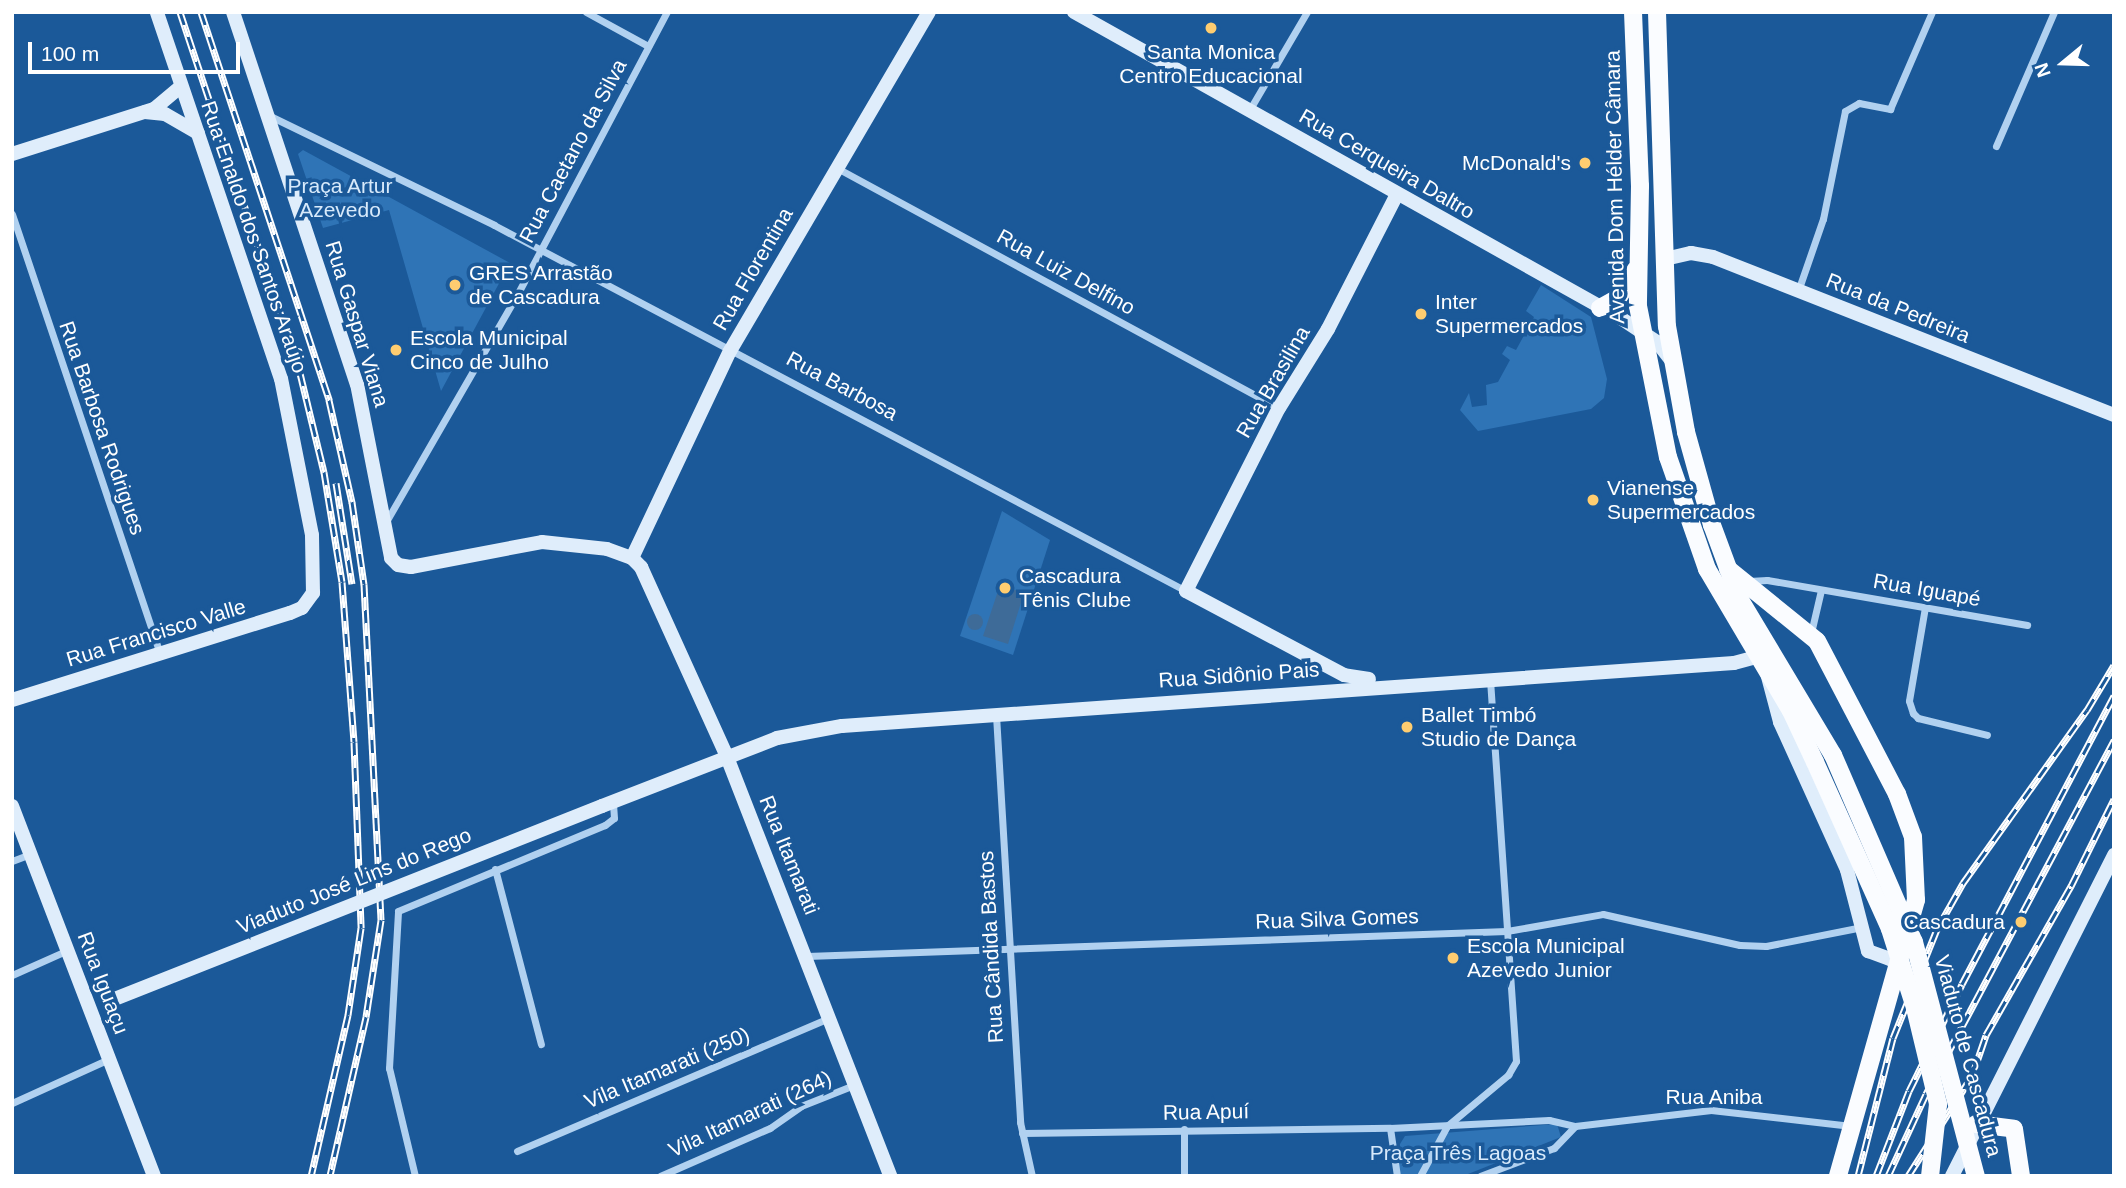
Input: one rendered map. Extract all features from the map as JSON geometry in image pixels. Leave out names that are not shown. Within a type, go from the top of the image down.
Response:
[{"type":"main road","name":"Rua Enaldo dos Santos Araújo","points":[[157,12],[281,379],[312,535],[314,582],[309,601]]},
{"type":"main road","name":"Rua Gaspar Viana","points":[[233,12],[357,384],[391,558],[404,567],[542,542],[585,545],[632,558]]},
{"type":"main road","name":"Rua Florentina","points":[[632,558],[730,351],[929,12]]},
{"type":"main road","name":"Rua Cerqueira Daltro","points":[[1074,12],[1251,109],[1640,331],[1672,361]]},
{"type":"main road","name":"Avenida Dom Hélder Câmara","points":[[1633,12],[1640,186],[1637,266],[1640,331],[1668,457],[1696,546],[1718,594],[1762,664],[1815,762]]},
{"type":"main road","points":[[1657,12],[1665,259],[1672,361],[1686,432],[1726,566],[1811,634],[1897,794],[1913,838],[1917,887],[1901,954],[1838,1176]]},
{"type":"main road","points":[[12,154],[145,112],[169,100],[181,86]]},
{"type":"main road","points":[[145,112],[165,114],[198,133]]},
{"type":"main road","name":"Rua Brasilina","points":[[1186,591],[1279,408],[1328,328],[1397,194]]},
{"type":"main road","name":"Rua da Pedreira","points":[[1665,259],[1700,253],[2114,415]]},
{"type":"main road","points":[[1600,308],[1618,298],[1637,266]]},
{"type":"main road","name":"Rua Itamarati","points":[[632,558],[647,575],[727,757],[807,956],[890,1176]]},
{"type":"main road","name":"Viaduto de Cascadura","points":[[1726,566],[1833,755],[1914,942],[1976,1176]]},
{"type":"main road","name":"Rua Barbosa","points":[[1186,591],[1344,675],[1401,683]]},
{"type":"main road","name":"Rua Francisco Valle","points":[[12,700],[290,613],[309,601]]},
{"type":"main road","name":"Rua Sidônio Pais","points":[[727,757],[777,738],[842,726],[1401,683],[1734,663],[1762,664]]},
{"type":"main road","name":"Avenida Dom Hélder Câmara","points":[[1762,664],[1771,699],[1847,870],[1872,955],[1890,959],[1901,954]]},
{"type":"main road","name":"Viaduto José Lins do Rego","points":[[90,1008],[727,757]]},
{"type":"main road","name":"Viaduto de Cascadura","points":[[1815,762],[1890,929],[1914,1008],[1938,1104],[1930,1176]]},
{"type":"main road","name":"Rua Iguaçu","points":[[12,806],[154,1176]]},
{"type":"main road","points":[[1952,1176],[2114,855]]},
{"type":"main road","points":[[1976,1124],[2014,1129],[2021,1176]]},
{"type":"street","points":[[586,12],[648,46]]},
{"type":"street","name":"Rua Caetano da Silva","points":[[384,525],[540,251],[667,12]]},
{"type":"street","points":[[1251,109],[1307,12]]},
{"type":"street","points":[[1798,291],[1824,219],[1845,111],[1859,103],[1890,109],[1932,12]]},
{"type":"street","points":[[1996,146],[2054,12]]},
{"type":"street","name":"Rua Barbosa","points":[[266,114],[540,251],[1186,591]]},
{"type":"street","name":"Rua Luiz Delfino","points":[[836,167],[1279,408]]},
{"type":"street","name":"Rua Barbosa Rodrigues","points":[[12,214],[160,653]]},
{"type":"street","name":"Rua Iguapé","points":[[1745,582],[1767,580],[2027,625]]},
{"type":"street","points":[[1811,634],[1821,590]]},
{"type":"street","points":[[1925,607],[1909,701],[1913,713],[1918,718],[1987,735]]},
{"type":"street","points":[[1420,1176],[1447,1126],[1508,1075],[1516,1061],[1490,679]]},
{"type":"street","name":"Rua Cândida Bastos","points":[[996,715],[1008,949],[1022,1133],[1032,1176]]},
{"type":"street","points":[[415,1176],[393,1090],[388,1049],[396,914],[405,904],[609,823],[615,812],[607,804]]},
{"type":"street","points":[[12,862],[30,854]]},
{"type":"street","points":[[495,869],[541,1044]]},
{"type":"street","name":"Rua Silva Gomes","points":[[807,956],[1507,931],[1603,914],[1718,942],[1766,946],[1863,927]]},
{"type":"street","points":[[12,975],[68,950]]},
{"type":"street","name":"Vila Itamarati (250)","points":[[517,1151],[830,1018]]},
{"type":"street","points":[[12,1103],[109,1059]]},
{"type":"street","name":"Vila Itamarati (264)","points":[[660,1176],[770,1128],[801,1106],[855,1084]]},
{"type":"street","name":"Rua Aniba","points":[[1575,1126],[1711,1110],[1853,1127]]},
{"type":"street","points":[[1397,1176],[1390,1128],[1549,1121],[1575,1126]]},
{"type":"street","points":[[1480,1176],[1554,1148],[1575,1126]]},
{"type":"street","name":"Rua Apuí","points":[[1022,1133],[1390,1128]]},
{"type":"street","points":[[1184,1129],[1184,1176]]},
{"type":"green space","name":"GRES Arrastão de Cascadura","points":[[303,150],[510,263],[441,391],[389,210],[323,228],[298,154]]},
{"type":"green space","points":[[1541,285],[1591,317],[1607,379],[1604,398],[1591,409],[1478,431],[1460,410],[1469,393],[1472,407],[1487,405],[1486,385],[1498,382],[1510,360],[1502,354],[1507,346],[1516,350],[1534,317],[1526,311]]},
{"type":"green space","name":"Cascadura Tênis Clube","points":[[1002,511],[1050,540],[1013,655],[960,636]]},
{"type":"green space","name":"Praça Três Lagoas","points":[[1557,1124],[1561,1137],[1463,1176],[1398,1176],[1400,1144],[1405,1136]]},
{"type":"shaded area","points":[[1000,585],[1024,593],[1008,644],[983,636]]},
{"type":"shaded area","points":[[975,614],[981,616],[981,628],[975,630],[969,628],[967,622],[969,616]]},
{"type":"railway","points":[[180,12],[300,373],[324,472],[342,582],[354,742],[361,928],[348,1015],[311,1176]]},
{"type":"railway","points":[[201,12],[329,400],[352,502],[364,584],[381,920],[366,1017],[330,1176]]},
{"type":"railway","points":[[336,483],[352,584]]},
{"type":"railway","points":[[1858,1176],[1893,1038],[1937,929],[1963,883],[2087,710],[2114,665]]},
{"type":"railway","points":[[1876,1176],[1909,1091],[1962,984],[2114,696]]},
{"type":"railway","points":[[1888,1176],[1926,1094],[2114,740]]},
{"type":"railway","points":[[1908,1176],[1972,1076],[1986,1035],[2071,886],[2114,799]]},
{"type":"place","name":"Santa Monica Centro Educacional","points":[[1211,28]]},
{"type":"place","name":"McDonald's","points":[[1585,163]]},
{"type":"place","name":"GRES Arrastão de Cascadura","points":[[455,285]]},
{"type":"place","name":"Inter Supermercados","points":[[1421,314]]},
{"type":"place","name":"Escola Municipal Cinco de Julho","points":[[396,350]]},
{"type":"place","name":"Vianense Supermercados","points":[[1593,500]]},
{"type":"place","name":"Cascadura Tênis Clube","points":[[1005,588]]},
{"type":"place","name":"Ballet Timbó Studio de Dança","points":[[1407,727]]},
{"type":"place","name":"Cascadura","points":[[2021,922]]},
{"type":"place","name":"Escola Municipal Azevedo Junior","points":[[1453,958]]},
{"type":"park label","name":"Praça Artur Azevedo","points":[[340,198]]}]
